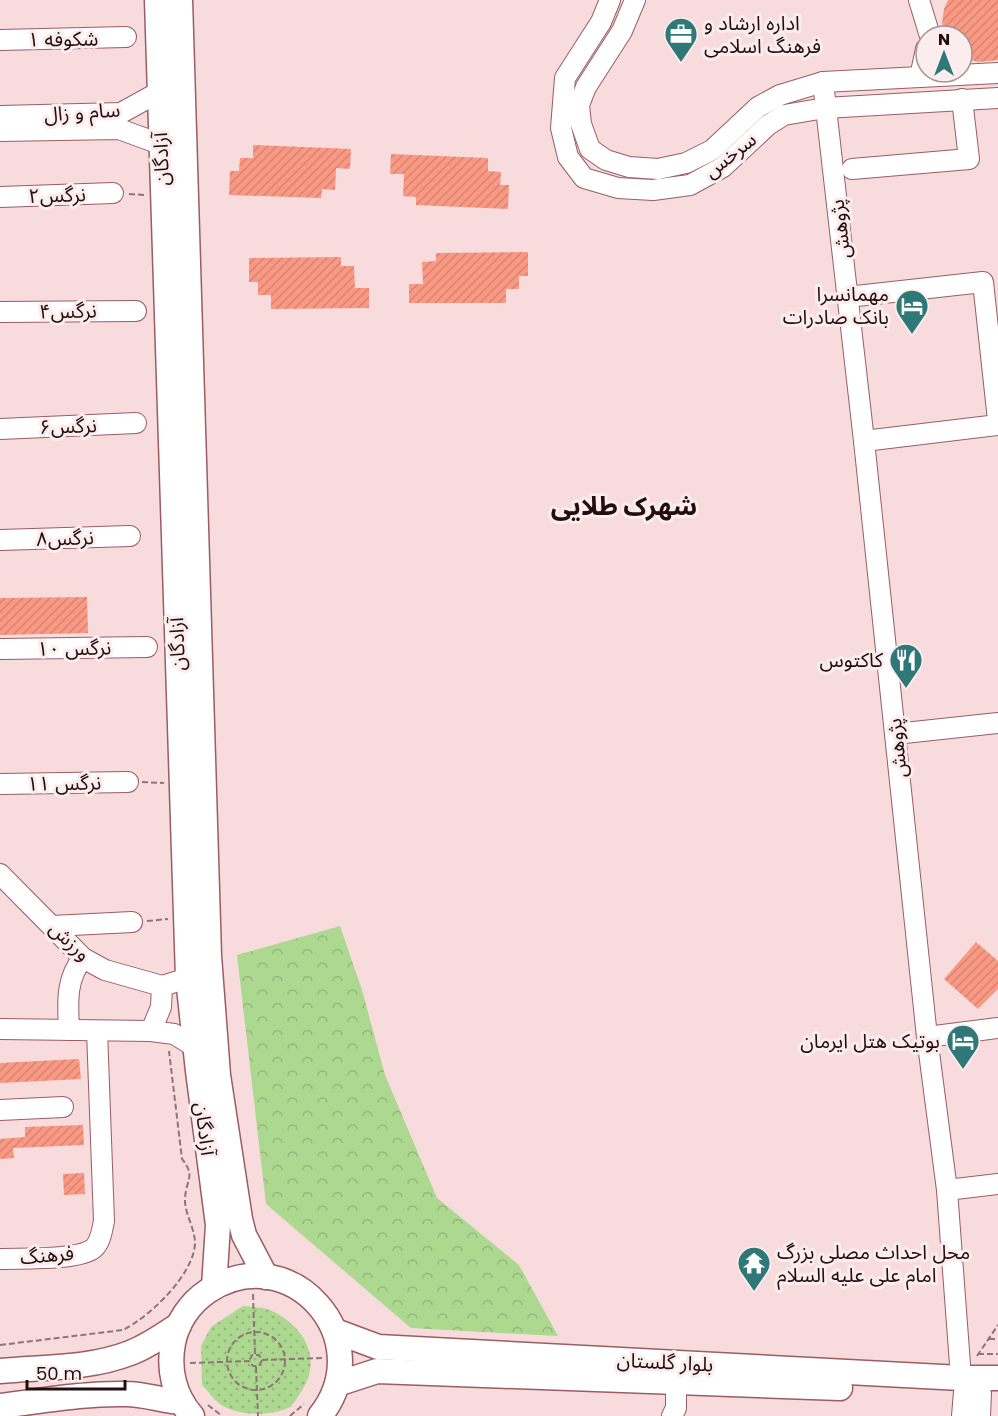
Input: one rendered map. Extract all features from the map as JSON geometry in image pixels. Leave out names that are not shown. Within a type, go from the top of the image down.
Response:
[{"type":"main road","name":"آزادگان","points":[[157,0],[160,144],[179,351],[212,1014],[218,1076],[240,1219],[259,1277]]},
{"type":"main road","name":"آزادگان","points":[[180,0],[179,351],[182,783],[188,978],[218,1225],[214,1287]]},
{"type":"main road","points":[[194,1407],[172,1377],[173,1344],[179,1325],[194,1303],[214,1287],[226,1281],[259,1277],[291,1284],[303,1291],[322,1309],[335,1331],[340,1358],[338,1384],[333,1396],[313,1408]]},
{"type":"main road","points":[[0,1371],[93,1363],[113,1359],[133,1353],[179,1325]]},
{"type":"main road","name":"بلوار گلستان","points":[[335,1331],[378,1347],[978,1395]]},
{"type":"main road","name":"بلوار گلستان","points":[[338,1384],[377,1371],[978,1395]]},
{"type":"main road","points":[[0,1406],[103,1394],[129,1394],[194,1407]]},
{"type":"street","name":"سرخس","points":[[610,0],[601,22],[565,78],[561,128],[568,157],[584,178],[618,188],[653,190],[690,185],[723,166],[768,125],[784,115],[825,108],[998,98]]},
{"type":"street","name":"سرخس","points":[[635,0],[622,31],[586,87],[579,105],[581,124],[590,149],[606,160],[629,167],[658,168],[686,163],[712,150],[758,107],[780,95],[823,82],[914,77]]},
{"type":"street","points":[[919,0],[925,24]]},
{"type":"street","name":"شکوفه ۱","points":[[0,40],[126,37]]},
{"type":"street","name":"سرخس","points":[[974,74],[998,73]]},
{"type":"street","name":"پژوهش","points":[[823,82],[865,447],[928,1043],[947,1190],[978,1395]]},
{"type":"street","name":"سام و زال","points":[[0,116],[121,113],[159,92]]},
{"type":"street","points":[[852,169],[969,159],[962,99]]},
{"type":"street","name":"سام و زال","points":[[0,131],[119,129],[160,144]]},
{"type":"street","name":"نرگس۲","points":[[0,197],[113,193]]},
{"type":"street","points":[[848,297],[983,282],[998,420]]},
{"type":"street","name":"نرگس۴","points":[[0,312],[136,310]]},
{"type":"street","name":"نرگس۶","points":[[0,429],[136,423]]},
{"type":"street","points":[[865,447],[998,425]]},
{"type":"street","points":[[865,447],[998,438]]},
{"type":"street","name":"نرگس۸","points":[[0,540],[130,536]]},
{"type":"street","name":"نرگس ۱۰","points":[[0,649],[147,647]]},
{"type":"street","points":[[895,734],[998,723]]},
{"type":"street","name":"نرگس ۱۱","points":[[0,784],[128,782]]},
{"type":"street","name":"ورزش","points":[[0,874],[83,958],[105,970],[162,986]]},
{"type":"street","points":[[52,926],[132,921]]},
{"type":"street","points":[[69,1030],[67,992],[76,967],[83,958]]},
{"type":"street","points":[[159,1032],[157,1020],[161,1007],[162,986],[188,978]]},
{"type":"street","points":[[1,1028],[159,1032],[174,1034],[195,1047]]},
{"type":"street","points":[[928,1043],[998,1028]]},
{"type":"street","name":"فرهنگ","points":[[0,1259],[71,1256],[93,1248],[101,1236],[104,1221],[97,1030]]},
{"type":"street","points":[[928,1043],[998,1041]]},
{"type":"street","points":[[0,1110],[63,1107]]},
{"type":"street","points":[[947,1190],[998,1184]]},
{"type":"street","points":[[672,1416],[676,1408],[676,1382]]},
{"type":"path","points":[[128,782],[182,783]]},
{"type":"path","points":[[132,921],[186,918]]},
{"type":"path","points":[[0,1345],[123,1330],[139,1322],[153,1310],[185,1272],[195,1243],[185,1198],[190,1174],[182,1159],[159,1032]]},
{"type":"path","points":[[255,1354],[259,1277]]},
{"type":"path","points":[[978,1395],[978,1354],[998,1325]]},
{"type":"path","points":[[255,1332],[269,1335],[276,1340],[285,1360],[277,1380],[257,1390],[236,1382],[231,1376],[227,1362],[230,1347],[234,1341],[247,1333],[255,1332]]},
{"type":"path","points":[[988,1339],[998,1340]]},
{"type":"path","points":[[255,1354],[259,1355],[262,1360]]},
{"type":"path","points":[[249,1361],[255,1354]]},
{"type":"path","points":[[978,1354],[998,1354]]},
{"type":"path","points":[[262,1360],[340,1358]]},
{"type":"path","points":[[256,1367],[261,1364],[262,1360]]},
{"type":"path","points":[[171,1364],[249,1361]]},
{"type":"path","points":[[249,1361],[256,1367]]},
{"type":"path","points":[[256,1367],[258,1416]]},
{"type":"path","points":[[194,1407],[222,1416]]},
{"type":"path","points":[[290,1416],[313,1408]]},
{"type":"green space","points":[[340,926],[362,990],[385,1075],[437,1198],[519,1265],[558,1336],[411,1328],[266,1204],[237,955]]},
{"type":"green space","points":[[243,1306],[267,1309],[282,1316],[292,1324],[306,1344],[310,1355],[308,1379],[293,1404],[283,1410],[258,1414],[232,1410],[219,1403],[202,1385],[201,1346],[211,1327]]},
{"type":"building","points":[[948,0],[998,0],[998,60],[974,61],[974,24],[942,24]]},
{"type":"building","points":[[253,145],[351,149],[350,169],[336,168],[335,190],[322,189],[321,198],[229,195],[230,171],[239,171],[240,158],[253,158]]},
{"type":"building","points":[[391,154],[488,158],[488,171],[501,172],[500,185],[509,185],[508,209],[416,205],[416,197],[403,196],[404,174],[390,174]]},
{"type":"building","points":[[528,252],[528,276],[519,276],[519,289],[506,289],[506,303],[409,303],[409,284],[423,284],[422,262],[436,261],[436,253]]},
{"type":"building","points":[[341,257],[341,266],[354,266],[355,288],[369,288],[369,308],[271,309],[271,295],[258,295],[258,282],[249,282],[249,258]]},
{"type":"building","points":[[87,597],[88,633],[0,635],[0,598]]},
{"type":"building","points":[[976,942],[998,961],[998,989],[978,1009],[944,979]]},
{"type":"building","points":[[79,1059],[81,1079],[0,1083],[0,1063]]},
{"type":"building","points":[[83,1125],[84,1145],[13,1148],[14,1158],[0,1159],[0,1139],[25,1137],[25,1127]]},
{"type":"building","points":[[84,1173],[85,1194],[64,1195],[63,1174]]},
{"type":"place","name":"اداره ارشاد و فرهنگ اسلامی","points":[[681,63]]},
{"type":"place","name":"مهمانسرا بانک صادرات","points":[[912,335]]},
{"type":"place","name":"کاکتوس","points":[[906,689]]},
{"type":"place","name":"بوتیک هتل ایرمان","points":[[963,1070]]},
{"type":"place","name":"محل احداث مصلی بزرگ امام علی علیه السلام","points":[[754,1292]]},
{"type":"district","name":"شهرک طلایی","points":[[624,506]]}]
